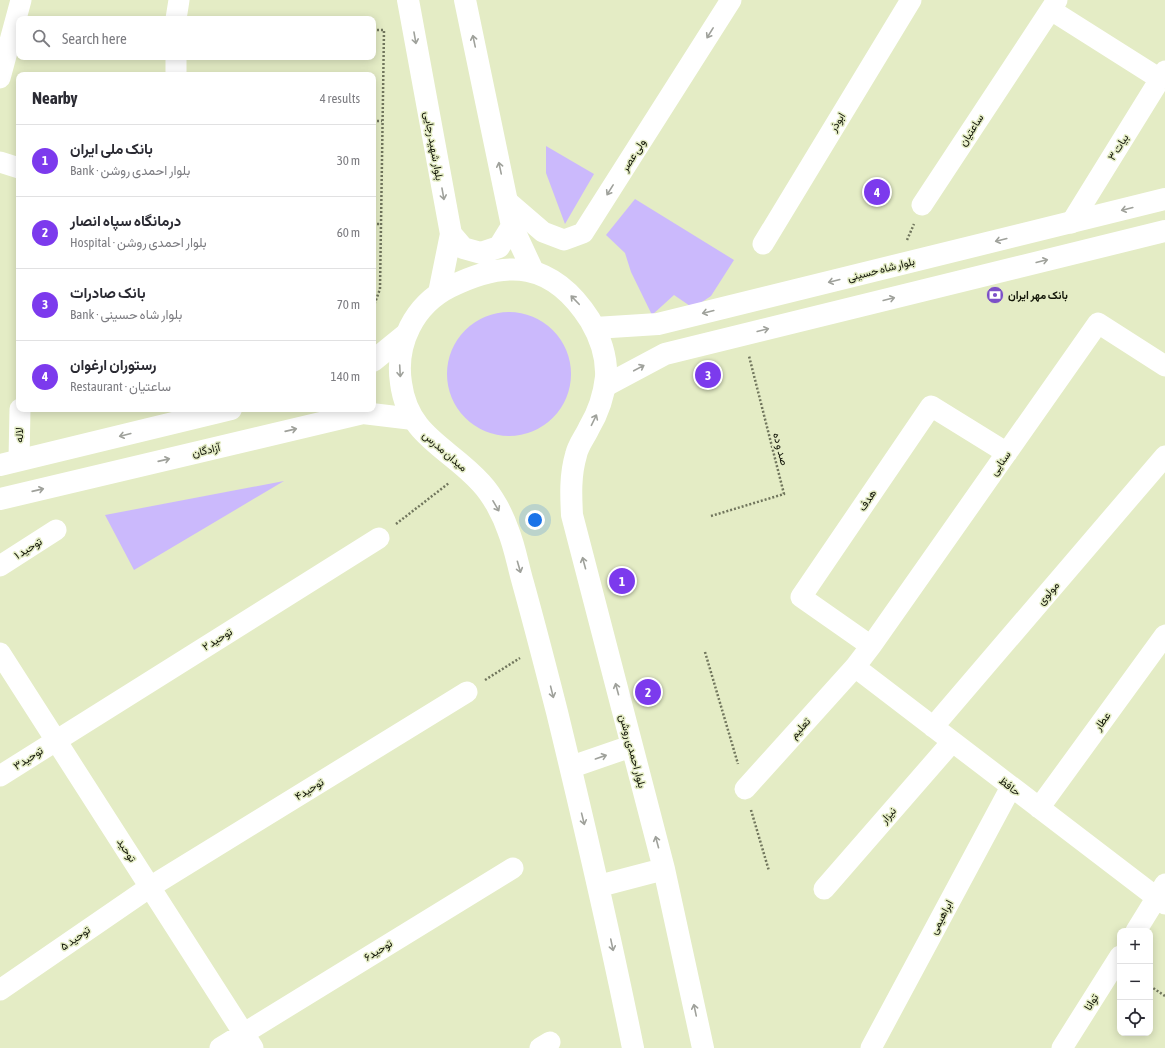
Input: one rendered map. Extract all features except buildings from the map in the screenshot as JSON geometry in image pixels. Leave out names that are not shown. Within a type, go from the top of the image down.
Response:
[{"type":"main road","name":"بلوار شهید رجایی","points":[[408,0],[450,234],[439,292]]},
{"type":"main road","points":[[465,0],[512,226],[533,271]]},
{"type":"main road","name":"بلوار شاه حسینی","points":[[595,328],[658,324],[1165,199]]},
{"type":"main road","points":[[450,234],[463,248],[481,253],[499,247],[512,226]]},
{"type":"main road","points":[[605,386],[665,354],[1165,231]]},
{"type":"main road","name":"میدان مدرس","points":[[541,645],[508,529],[482,484],[423,434],[413,419],[401,385],[401,349],[406,335],[421,310],[439,292],[474,275],[489,271],[507,269],[533,271],[555,282],[578,302],[595,328],[601,343],[606,372],[605,386],[596,416],[576,455]]},
{"type":"main road","points":[[376,359],[406,335]]},
{"type":"main road","points":[[9,462],[178,415],[204,412]]},
{"type":"main road","name":"آزادگان","points":[[0,499],[363,413],[413,419]]},
{"type":"main road","name":"بلوار احمدی روشن","points":[[576,455],[571,484],[572,515],[664,868],[703,1048]]},
{"type":"main road","points":[[541,645],[599,886],[633,1048]]},
{"type":"main road","points":[[571,767],[632,746]]},
{"type":"main road","points":[[599,886],[664,868]]},
{"type":"street","points":[[17,16],[21,0]]},
{"type":"street","points":[[176,16],[179,0]]},
{"type":"street","name":"ولی عصر","points":[[507,201],[543,232],[564,240],[583,233],[731,0]]},
{"type":"street","name":"ابوذر","points":[[764,244],[911,0]]},
{"type":"street","points":[[1054,5],[1163,75]]},
{"type":"street","name":"ساعتیان","points":[[922,206],[1054,5]]},
{"type":"street","points":[[0,78],[16,19]]},
{"type":"street","points":[[176,60],[176,72]]},
{"type":"street","name":"بیات ۳","points":[[1071,223],[1163,75]]},
{"type":"street","points":[[0,162],[16,167]]},
{"type":"street","name":"سنایی","points":[[855,667],[1098,323],[1165,366]]},
{"type":"street","name":"هدف","points":[[871,646],[801,597],[931,406],[1007,453]]},
{"type":"street","name":"لاله","points":[[9,462],[19,412]]},
{"type":"street","name":"مولوی","points":[[933,727],[1164,459]]},
{"type":"street","name":"توحید ۱","points":[[0,566],[56,530]]},
{"type":"street","name":"توحید ۲","points":[[56,740],[378,538]]},
{"type":"street","name":"عطار","points":[[1039,808],[1165,635]]},
{"type":"street","name":"توحید","points":[[0,653],[249,1040]]},
{"type":"street","name":"حافظ","points":[[855,667],[1039,808],[1162,896]]},
{"type":"street","name":"تعلیم","points":[[745,789],[855,667]]},
{"type":"street","name":"توحید۴","points":[[150,887],[467,692]]},
{"type":"street","name":"توحید۳","points":[[0,776],[56,740]]},
{"type":"street","name":"نیزار","points":[[824,889],[952,742]]},
{"type":"street","name":"ابراهیمی","points":[[871,1048],[1011,787]]},
{"type":"street","name":"توحید۶","points":[[220,1048],[249,1040],[513,868]]},
{"type":"street","name":"توحید ۵","points":[[0,990],[150,887]]},
{"type":"street","points":[[1138,928],[1162,896]]},
{"type":"street","name":"توانا","points":[[1062,1048],[1117,961]]},
{"type":"path","points":[[376,30],[384,30],[380,290],[376,300]]},
{"type":"path","points":[[376,121],[382,121]]},
{"type":"path","points":[[896,266],[922,206]]},
{"type":"path","points":[[376,224],[381,224]]},
{"type":"path","name":"صد و ده","points":[[712,516],[784,494],[744,335]]},
{"type":"path","points":[[378,538],[466,470]]},
{"type":"path","points":[[467,692],[541,645]]},
{"type":"path","points":[[705,652],[769,871]]},
{"type":"path","points":[[1153,988],[1165,996]]},
{"type":"shaded area","points":[[546,146],[594,174],[565,224],[546,173]]},
{"type":"shaded area","points":[[635,199],[734,260],[711,296],[693,308],[674,295],[652,315],[631,272],[625,253],[606,235]]},
{"type":"shaded area","points":[[515,312],[533,316],[544,322],[557,334],[567,350],[571,374],[567,398],[561,409],[549,422],[527,434],[503,436],[485,432],[474,426],[461,414],[449,392],[447,368],[451,350],[457,339],[469,326],[491,314]]},
{"type":"shaded area","points":[[284,481],[134,570],[105,515]]},
{"type":"place","name":"رستوران ارغوان","points":[[877,192]]},
{"type":"place","name":"بانک مهر ایران","points":[[995,295]]},
{"type":"place","name":"بانک صادرات","points":[[708,375]]},
{"type":"place","name":"بانک ملی ایران","points":[[622,581]]},
{"type":"place","name":"درمانگاه سپاه انصار","points":[[648,692]]}]
